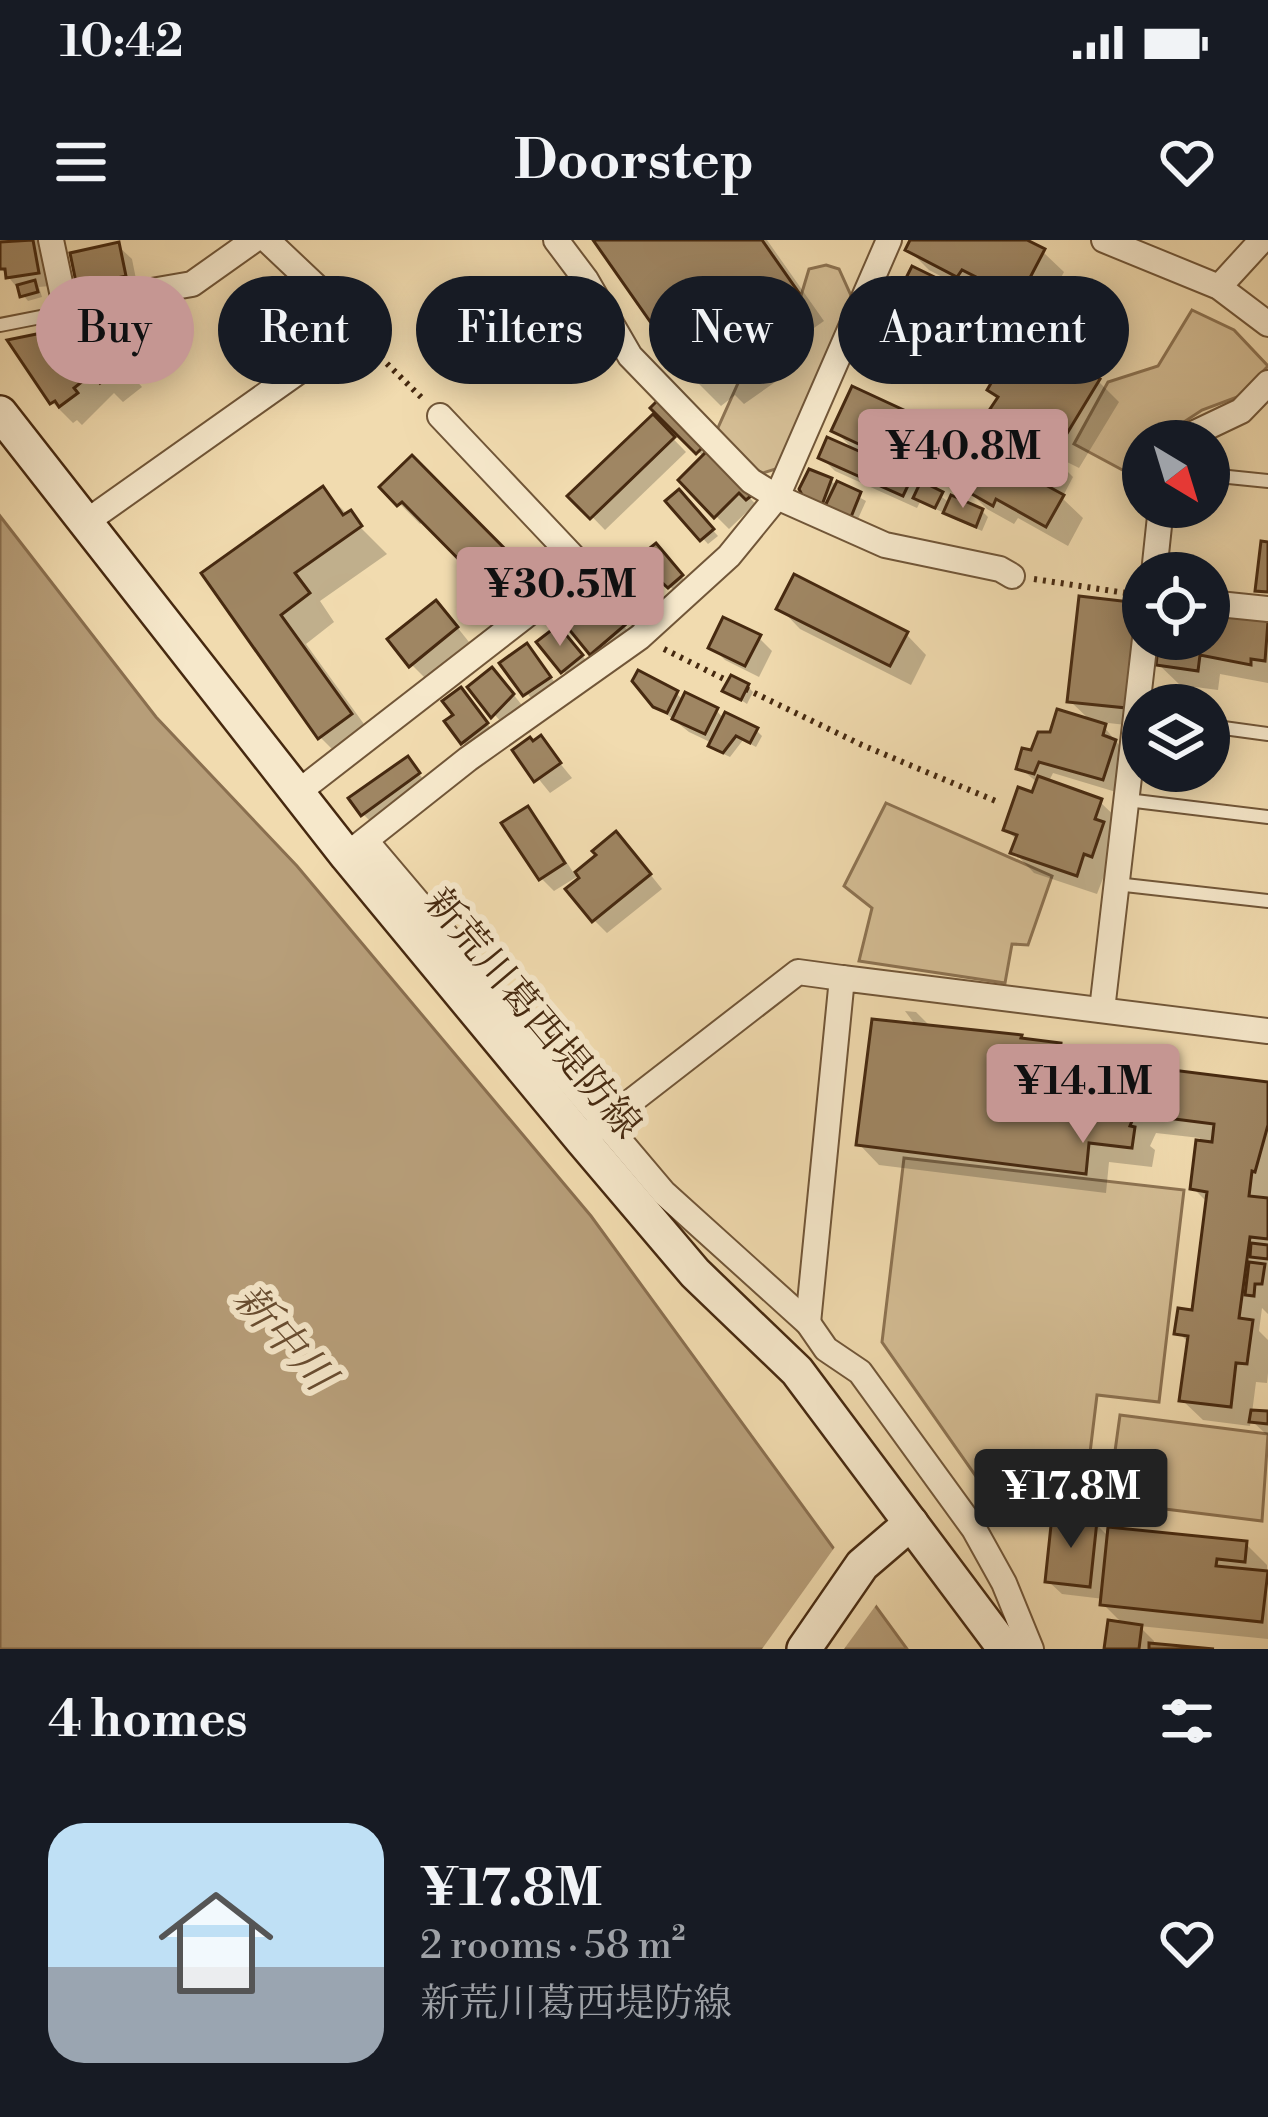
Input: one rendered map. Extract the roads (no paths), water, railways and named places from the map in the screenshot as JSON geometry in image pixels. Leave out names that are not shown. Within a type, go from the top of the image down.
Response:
[{"type":"main road","name":"新荒川葛西堤防線","points":[[0,413],[297,793],[356,848],[592,1132],[694,1273],[796,1370],[898,1533],[1005,1649]]},
{"type":"main road","points":[[804,1649],[862,1565],[898,1533]]},
{"type":"street","points":[[51,240],[58,276]]},
{"type":"street","points":[[194,283],[254,240]]},
{"type":"street","points":[[86,522],[360,328],[267,240]]},
{"type":"street","points":[[556,240],[586,280],[630,356],[751,481],[885,545],[1000,569],[1012,576]]},
{"type":"street","points":[[356,848],[468,759],[644,633],[729,556],[777,497],[889,240]]},
{"type":"street","points":[[1104,240],[1219,287],[1268,324]]},
{"type":"street","points":[[1219,287],[1262,240]]},
{"type":"street","points":[[1222,420],[1241,411],[1268,383]]},
{"type":"street","points":[[297,793],[568,582],[577,561],[440,416]]},
{"type":"street","points":[[1230,604],[1268,609]]},
{"type":"street","points":[[1102,1010],[1128,792]]},
{"type":"street","points":[[1031,1649],[1004,1583],[974,1528],[860,1372],[826,1349],[808,1323],[592,1132],[797,972],[1268,1031]]},
{"type":"street","points":[[808,1323],[842,978]]},
{"type":"lane","points":[[0,326],[36,318]]},
{"type":"lane","points":[[1230,477],[1268,481]]},
{"type":"lane","points":[[577,561],[644,633]]},
{"type":"lane","points":[[1230,729],[1268,734]]},
{"type":"lane","points":[[1127,800],[1268,817]]},
{"type":"lane","points":[[1115,884],[1268,901]]},
{"type":"water","name":"新中川","points":[[0,516],[156,717],[297,866],[591,1216],[907,1649],[0,1649]]}]
